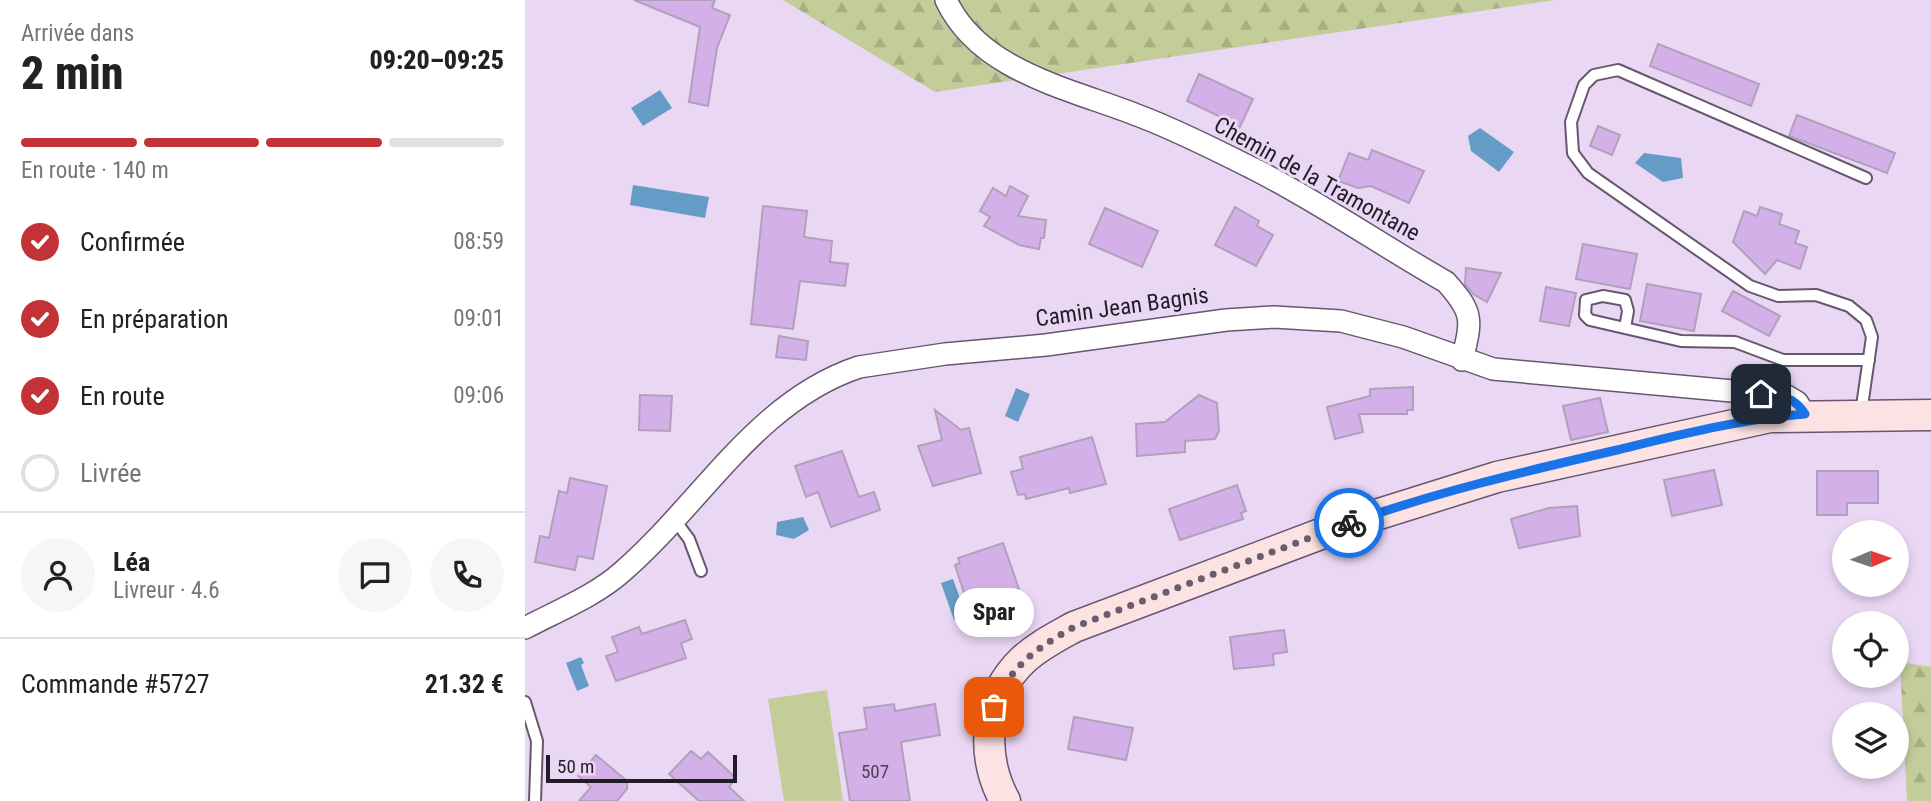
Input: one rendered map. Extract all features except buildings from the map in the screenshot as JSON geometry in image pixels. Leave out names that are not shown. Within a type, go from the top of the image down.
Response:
[{"type":"main road","points":[[1005,801],[989,750],[990,726],[1001,689],[1023,660],[1038,647],[1074,627],[1347,524],[1461,487],[1770,417],[1861,413],[1931,415]]},
{"type":"street","name":"Chemin de la Tramontane","points":[[946,0],[955,19],[1000,59],[1061,89],[1142,117],[1259,172],[1446,282],[1467,305],[1470,330],[1462,360]]},
{"type":"street","name":"Camin Jean Bagnis","points":[[525,628],[607,584],[642,554],[700,487],[788,404],[832,376],[859,367],[957,352],[1274,317],[1341,321],[1403,337],[1493,369],[1787,396],[1797,402],[1805,414]]},
{"type":"lane","points":[[1861,413],[1872,337],[1866,320],[1849,306],[1816,295],[1778,296],[1750,286],[1588,173],[1573,153],[1571,122],[1584,85],[1594,75],[1618,70],[1865,178]]},
{"type":"lane","points":[[1625,328],[1681,341],[1734,342],[1783,360],[1868,360]]},
{"type":"lane","points":[[674,519],[689,538],[701,571]]},
{"type":"lane","points":[[525,702],[537,741],[535,801]]},
{"type":"green space","points":[[783,0],[1555,0],[935,92]]},
{"type":"green space","points":[[1909,663],[1931,667],[1931,801],[1907,801],[1909,702],[1902,702],[1901,688],[1909,688]]},
{"type":"green space","points":[[827,690],[843,801],[784,801],[768,699]]},
{"type":"water","points":[[660,90],[672,108],[643,126],[631,108]]},
{"type":"water","points":[[1480,128],[1514,152],[1499,172],[1471,151],[1468,136]]},
{"type":"water","points":[[1644,153],[1681,158],[1683,178],[1663,182],[1635,163]]},
{"type":"water","points":[[633,185],[709,197],[705,218],[630,205]]},
{"type":"water","points":[[1016,388],[1030,394],[1018,422],[1005,416]]},
{"type":"water","points":[[803,517],[809,530],[794,539],[776,535],[777,522]]},
{"type":"water","points":[[953,579],[966,615],[954,620],[941,583]]},
{"type":"water","points":[[581,657],[584,663],[581,665],[589,686],[577,691],[566,663]]},
{"type":"way so far","points":[[994,707],[1010,673],[1038,647],[1074,627],[1349,523]]},
{"type":"place","name":"Spar","points":[[994,707]]},
{"type":"route","points":[[1349,523],[1497,477],[1715,428],[1770,417],[1805,414],[1797,402],[1787,396],[1761,394]]}]
